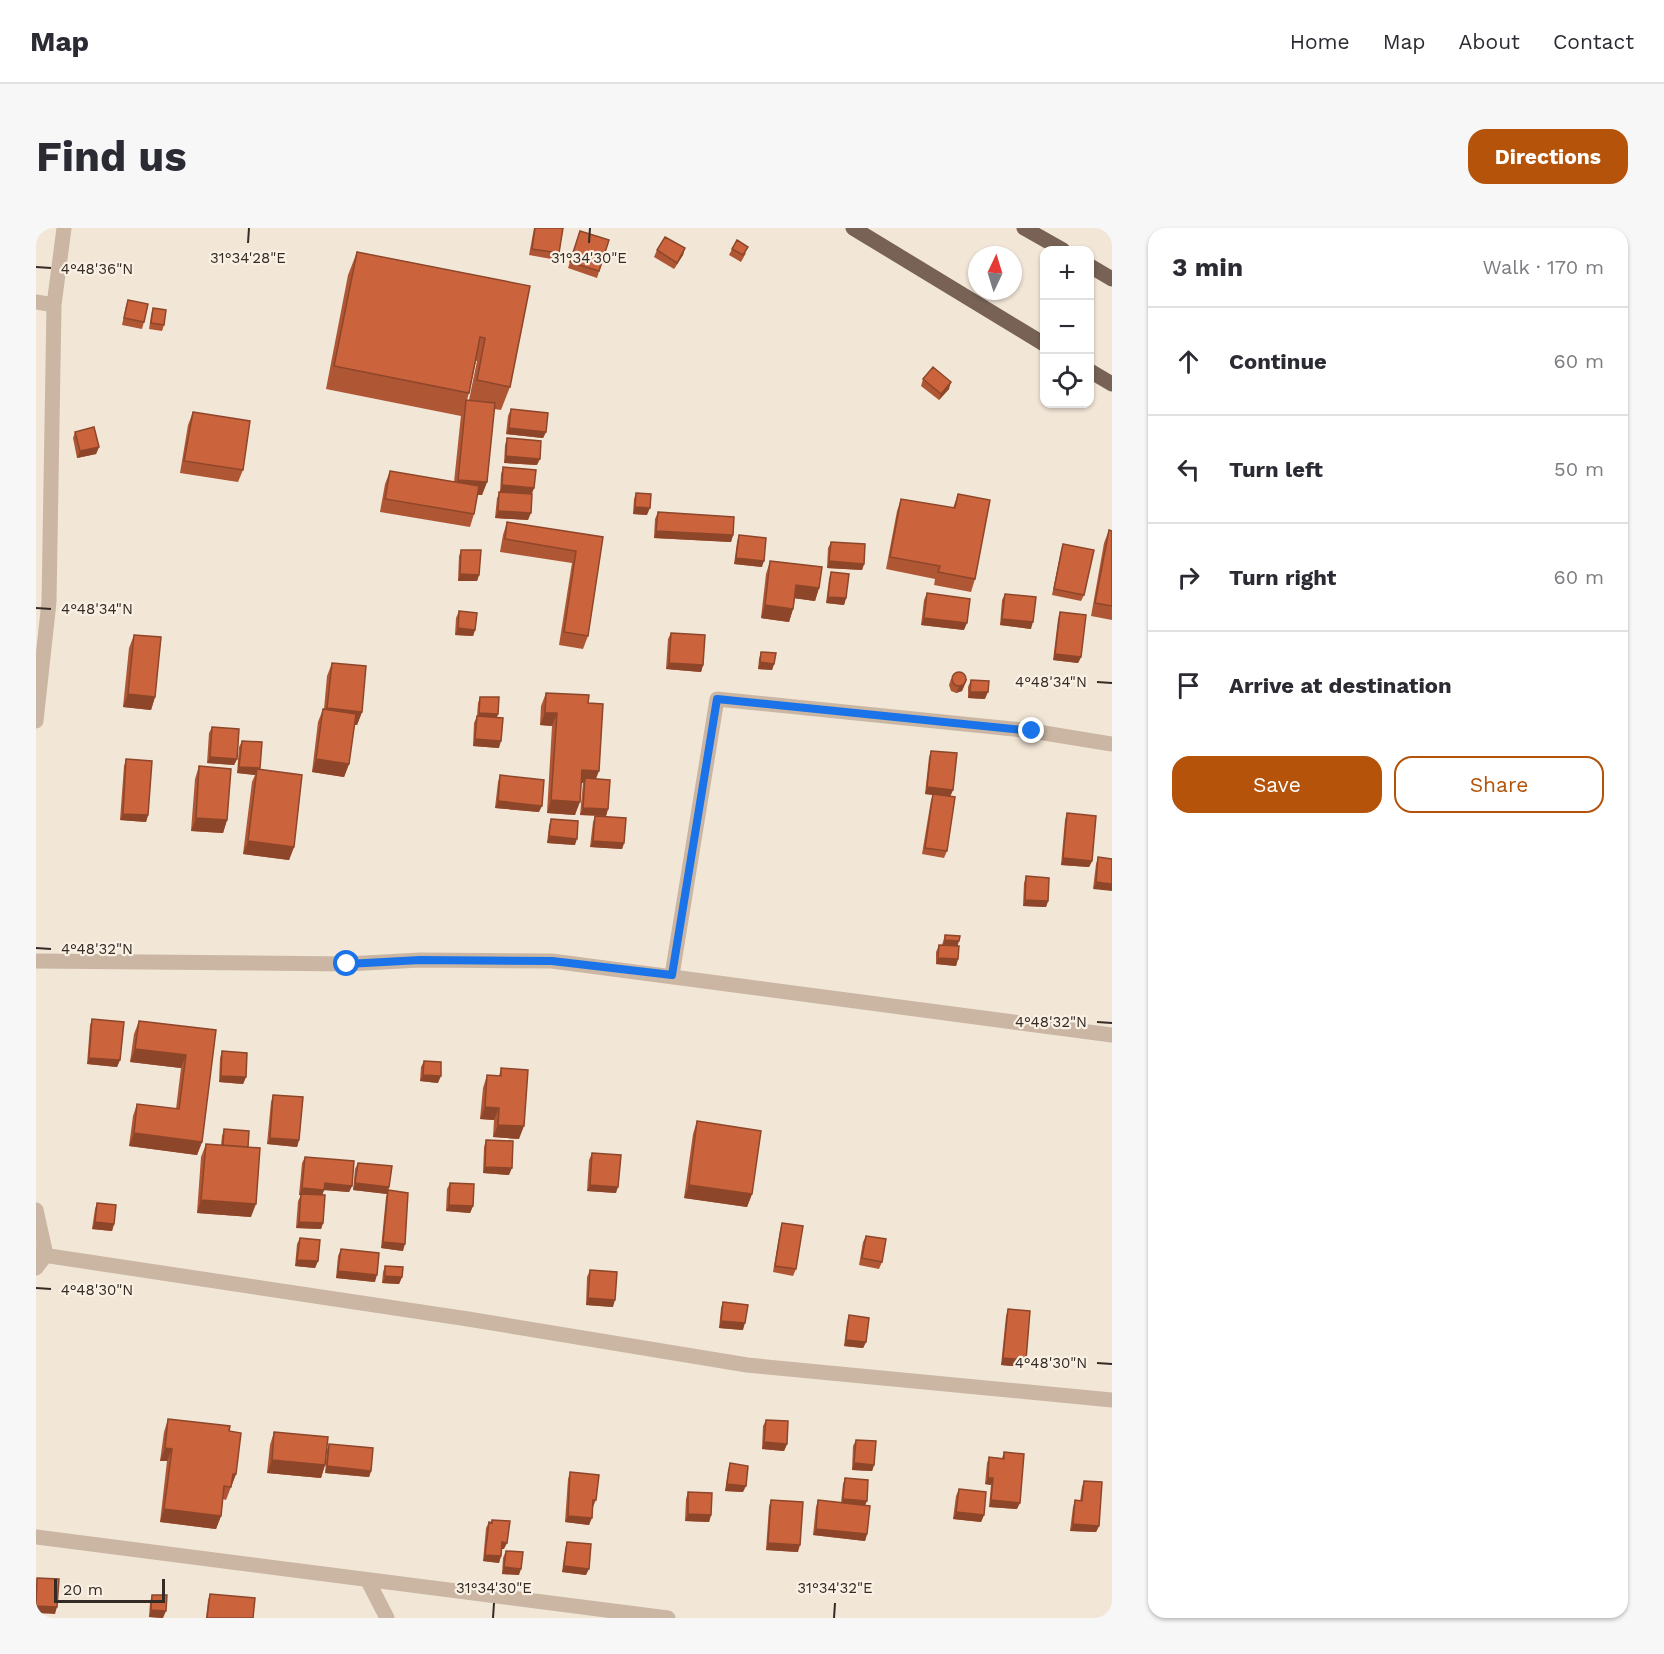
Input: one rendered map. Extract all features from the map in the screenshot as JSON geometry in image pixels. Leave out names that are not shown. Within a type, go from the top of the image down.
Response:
[{"type":"main road","points":[[853,228],[1040,342]]},
{"type":"main road","points":[[1024,228],[1056,246]]},
{"type":"main road","points":[[1094,269],[1112,279]]},
{"type":"main road","points":[[1094,374],[1112,384]]},
{"type":"street","points":[[36,721],[54,305],[64,228]]},
{"type":"street","points":[[36,302],[54,305]]},
{"type":"street","points":[[672,975],[717,699],[1032,731],[1112,744]]},
{"type":"street","points":[[36,961],[347,964],[420,960],[552,961],[672,975],[1112,1035]]},
{"type":"street","points":[[36,1210],[41,1255],[36,1268]]},
{"type":"street","points":[[41,1255],[747,1365],[1112,1400]]},
{"type":"street","points":[[36,1537],[668,1618]]},
{"type":"street","points":[[368,1581],[387,1618]]},
{"type":"building","points":[[535,228],[563,228],[559,253],[532,249]]},
{"type":"building","points":[[580,231],[609,240],[599,271],[570,262]]},
{"type":"building","points":[[665,237],[685,248],[677,263],[657,250]]},
{"type":"building","points":[[737,240],[748,247],[743,255],[732,249]]},
{"type":"building","points":[[357,252],[530,286],[510,387],[477,380],[485,338],[480,337],[469,393],[334,366]]},
{"type":"building","points":[[128,300],[148,304],[144,322],[124,318]]},
{"type":"building","points":[[153,308],[166,310],[164,325],[151,323]]},
{"type":"building","points":[[933,367],[951,382],[941,394],[923,379]]},
{"type":"building","points":[[466,400],[495,403],[487,482],[458,480]]},
{"type":"building","points":[[511,409],[548,413],[546,432],[509,428]]},
{"type":"building","points":[[193,412],[250,421],[243,470],[184,461]]},
{"type":"building","points":[[94,427],[99,447],[80,451],[75,432]]},
{"type":"building","points":[[507,438],[541,441],[540,459],[506,456]]},
{"type":"building","points":[[503,467],[536,470],[534,488],[502,485]]},
{"type":"building","points":[[390,471],[479,486],[474,514],[385,499]]},
{"type":"building","points":[[499,492],[532,494],[531,513],[498,511]]},
{"type":"building","points":[[636,493],[651,494],[650,508],[635,507]]},
{"type":"building","points":[[958,494],[990,500],[975,579],[938,572],[940,566],[890,557],[901,499],[955,508]]},
{"type":"building","points":[[658,512],[734,517],[733,535],[656,531]]},
{"type":"building","points":[[507,522],[603,537],[588,636],[564,632],[576,551],[505,539]]},
{"type":"building","points":[[1109,530],[1112,531],[1112,606],[1095,603]]},
{"type":"building","points":[[739,535],[766,538],[764,561],[736,558]]},
{"type":"building","points":[[831,542],[865,544],[864,564],[829,561]]},
{"type":"building","points":[[1063,544],[1094,550],[1084,595],[1054,589]]},
{"type":"building","points":[[461,550],[481,550],[479,575],[460,574]]},
{"type":"building","points":[[770,561],[822,567],[819,588],[796,585],[793,609],[765,605]]},
{"type":"building","points":[[831,572],[849,574],[846,598],[828,597]]},
{"type":"building","points":[[927,593],[970,599],[967,623],[924,618]]},
{"type":"building","points":[[1005,594],[1036,597],[1033,622],[1002,619]]},
{"type":"building","points":[[459,611],[477,613],[475,630],[458,628]]},
{"type":"building","points":[[1060,612],[1086,615],[1081,657],[1055,654]]},
{"type":"building","points":[[671,633],[705,635],[703,665],[669,663]]},
{"type":"building","points":[[134,635],[161,637],[155,697],[128,694]]},
{"type":"building","points":[[761,652],[776,653],[774,664],[760,662]]},
{"type":"building","points":[[332,663],[366,666],[362,712],[327,708]]},
{"type":"building","points":[[956,672],[962,672],[966,679],[962,686],[956,686],[952,682],[952,676]]},
{"type":"building","points":[[971,680],[989,681],[988,692],[970,692]]},
{"type":"building","points":[[546,693],[589,695],[588,703],[603,704],[599,771],[582,770],[580,802],[551,800],[557,713],[545,713]]},
{"type":"building","points":[[480,697],[499,697],[498,714],[479,713]]},
{"type":"building","points":[[323,709],[356,714],[349,764],[316,759]]},
{"type":"building","points":[[477,716],[503,718],[501,741],[475,739]]},
{"type":"building","points":[[212,727],[239,729],[237,759],[210,757]]},
{"type":"building","points":[[242,741],[262,742],[260,768],[239,767]]},
{"type":"building","points":[[931,751],[957,753],[953,790],[927,787]]},
{"type":"building","points":[[126,759],[152,761],[148,815],[123,814]]},
{"type":"building","points":[[199,766],[231,769],[227,820],[196,818]]},
{"type":"building","points":[[257,769],[302,775],[294,847],[248,841]]},
{"type":"building","points":[[500,775],[544,780],[542,806],[498,801]]},
{"type":"building","points":[[585,778],[610,780],[608,809],[583,808]]},
{"type":"building","points":[[933,794],[955,797],[947,851],[925,848]]},
{"type":"building","points":[[1067,813],[1096,816],[1092,861],[1063,858]]},
{"type":"building","points":[[595,816],[626,818],[624,843],[593,841]]},
{"type":"building","points":[[551,819],[578,821],[577,839],[549,836]]},
{"type":"building","points":[[1098,857],[1112,859],[1112,884],[1096,882]]},
{"type":"building","points":[[1026,876],[1049,878],[1048,901],[1025,900]]},
{"type":"building","points":[[945,935],[960,936],[959,941],[945,940]]},
{"type":"building","points":[[939,945],[959,946],[958,959],[938,958]]},
{"type":"building","points":[[92,1019],[124,1022],[120,1060],[89,1058]]},
{"type":"building","points":[[139,1021],[216,1030],[202,1142],[134,1133],[137,1104],[179,1109],[186,1055],[135,1049]]},
{"type":"building","points":[[222,1051],[247,1053],[246,1077],[221,1076]]},
{"type":"building","points":[[424,1061],[441,1062],[441,1076],[423,1075]]},
{"type":"building","points":[[501,1068],[528,1070],[524,1126],[498,1125],[499,1108],[485,1107],[487,1075],[501,1076]]},
{"type":"building","points":[[273,1095],[303,1097],[299,1140],[270,1138]]},
{"type":"building","points":[[697,1121],[761,1131],[752,1194],[689,1185]]},
{"type":"building","points":[[224,1129],[249,1131],[248,1147],[223,1145]]},
{"type":"building","points":[[486,1140],[513,1141],[512,1168],[485,1167]]},
{"type":"building","points":[[206,1144],[260,1148],[256,1204],[201,1200]]},
{"type":"building","points":[[592,1153],[621,1155],[618,1187],[590,1185]]},
{"type":"building","points":[[305,1157],[354,1161],[352,1186],[325,1183],[324,1190],[302,1188]]},
{"type":"building","points":[[358,1163],[392,1166],[389,1187],[355,1183]]},
{"type":"building","points":[[450,1183],[474,1184],[473,1206],[449,1205]]},
{"type":"building","points":[[388,1190],[408,1193],[405,1244],[383,1242]]},
{"type":"building","points":[[301,1194],[325,1195],[323,1223],[299,1222]]},
{"type":"building","points":[[97,1203],[116,1205],[114,1224],[95,1222]]},
{"type":"building","points":[[782,1223],[803,1226],[796,1269],[775,1266]]},
{"type":"building","points":[[866,1236],[886,1239],[882,1262],[862,1258]]},
{"type":"building","points":[[300,1238],[320,1240],[318,1261],[297,1260]]},
{"type":"building","points":[[341,1249],[379,1253],[377,1275],[338,1271]]},
{"type":"building","points":[[385,1266],[403,1267],[402,1277],[385,1276]]},
{"type":"building","points":[[590,1270],[617,1272],[615,1300],[588,1298]]},
{"type":"building","points":[[723,1302],[748,1305],[745,1323],[721,1321]]},
{"type":"building","points":[[1008,1309],[1030,1311],[1026,1360],[1003,1358]]},
{"type":"building","points":[[849,1315],[869,1318],[866,1342],[846,1340]]},
{"type":"building","points":[[168,1419],[230,1426],[229,1431],[241,1433],[236,1474],[233,1474],[231,1487],[224,1486],[221,1516],[164,1509],[172,1449],[165,1448]]},
{"type":"building","points":[[766,1420],[788,1421],[787,1444],[764,1442]]},
{"type":"building","points":[[274,1432],[328,1437],[325,1465],[272,1460]]},
{"type":"building","points":[[856,1440],[876,1441],[874,1465],[854,1463]]},
{"type":"building","points":[[329,1444],[373,1448],[371,1471],[327,1466]]},
{"type":"building","points":[[1004,1452],[1024,1454],[1020,1503],[991,1500],[993,1478],[988,1478],[989,1457],[1004,1459]]},
{"type":"building","points":[[730,1463],[748,1466],[746,1486],[727,1484]]},
{"type":"building","points":[[570,1472],[599,1475],[596,1500],[593,1500],[592,1518],[568,1516]]},
{"type":"building","points":[[845,1478],[868,1480],[867,1501],[843,1499]]},
{"type":"building","points":[[1084,1481],[1102,1482],[1099,1526],[1073,1524],[1075,1500],[1082,1501]]},
{"type":"building","points":[[959,1489],[986,1492],[984,1515],[956,1512]]},
{"type":"building","points":[[688,1492],[712,1493],[711,1515],[688,1514]]},
{"type":"building","points":[[771,1500],[803,1502],[800,1545],[768,1543]]},
{"type":"building","points":[[818,1500],[870,1506],[867,1534],[816,1529]]},
{"type":"building","points":[[492,1520],[510,1521],[507,1543],[502,1542],[501,1556],[485,1555],[489,1522],[492,1523]]},
{"type":"building","points":[[567,1542],[591,1544],[589,1569],[564,1566]]},
{"type":"building","points":[[506,1551],[523,1552],[521,1569],[504,1567]]},
{"type":"building","points":[[37,1578],[59,1579],[57,1607],[36,1606]]},
{"type":"building","points":[[210,1594],[255,1598],[253,1618],[207,1618]]},
{"type":"building","points":[[152,1595],[167,1595],[166,1611],[151,1610]]},
{"type":"route","points":[[347,964],[420,960],[552,961],[672,975],[717,699],[1032,731]]}]
